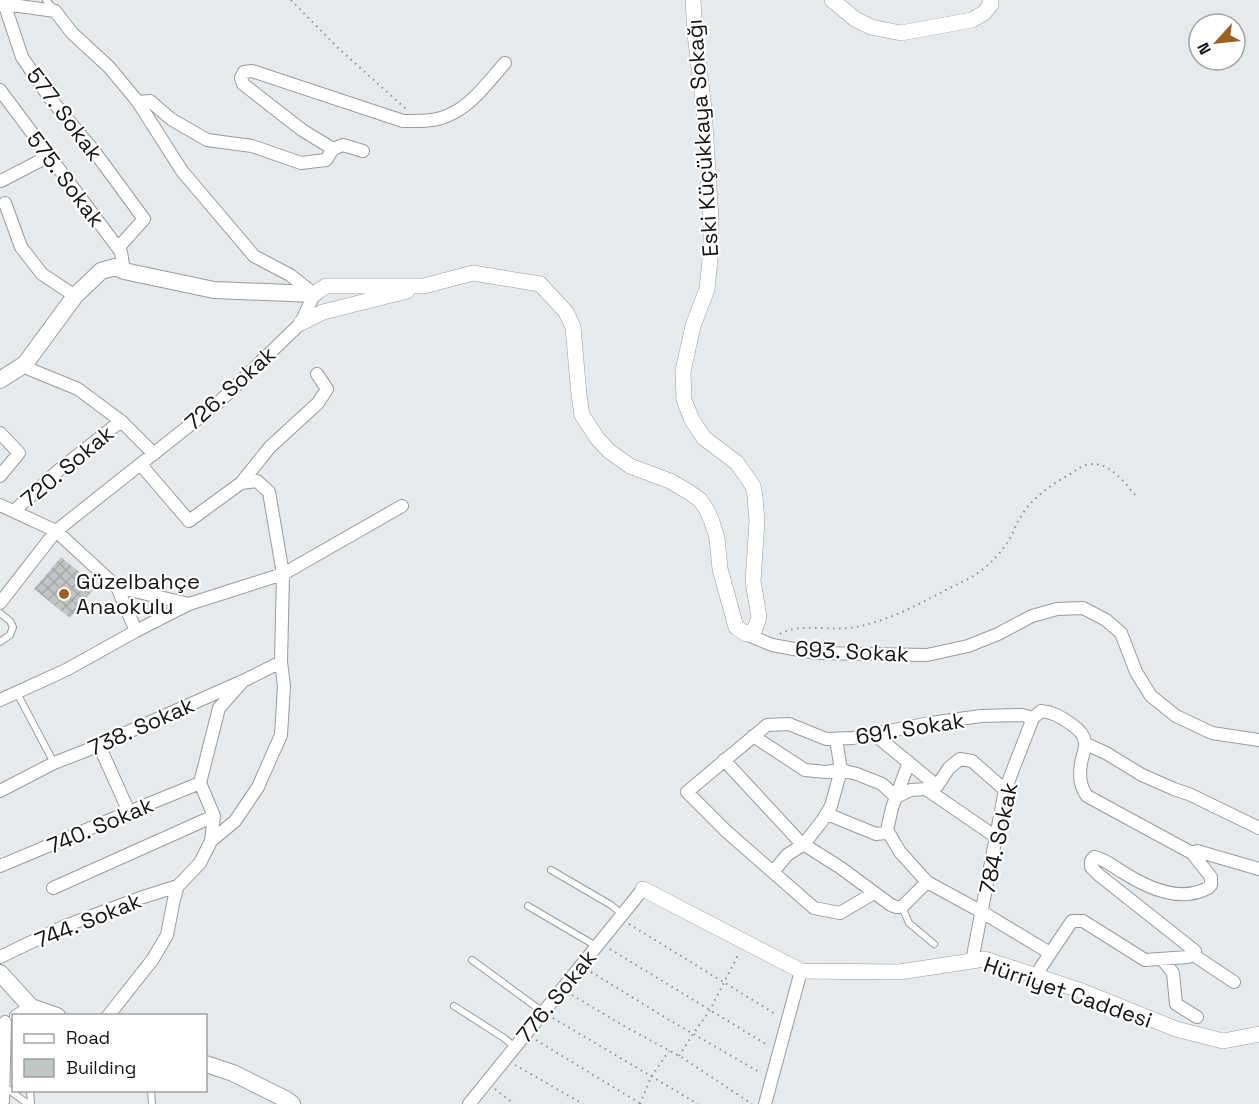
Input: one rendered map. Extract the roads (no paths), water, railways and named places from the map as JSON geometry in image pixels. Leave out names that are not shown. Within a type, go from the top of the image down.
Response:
[{"type":"main road","points":[[0,380],[22,366],[75,296],[101,271],[115,267],[124,271],[214,290],[314,294]]},
{"type":"main road","points":[[0,973],[31,1007],[51,1014]]},
{"type":"main road","points":[[207,1064],[233,1073],[292,1104]]},
{"type":"street","name":"Eski Küçükkaya Sokağı","points":[[693,0],[704,109],[711,249],[707,289],[693,326],[682,385],[684,400],[697,430],[737,464],[753,486],[757,521],[753,581],[759,617],[755,629],[746,634]]},
{"type":"street","points":[[832,0],[855,20],[871,27],[901,33],[972,20],[984,13],[991,4],[990,0]]},
{"type":"street","points":[[4,2],[55,11],[72,33],[109,67],[138,102],[182,171],[254,256],[290,275],[314,294]]},
{"type":"street","name":"577. Sokak","points":[[4,2],[22,57],[49,97],[144,219],[118,248]]},
{"type":"street","points":[[333,149],[302,130],[243,84],[240,78],[244,72],[252,71],[403,121],[419,121],[454,113],[470,102],[506,63]]},
{"type":"street","name":"575. Sokak","points":[[0,90],[121,252],[124,271]]},
{"type":"street","points":[[138,102],[150,101],[171,119],[207,141],[252,146],[301,163],[326,160],[333,149],[343,145],[363,151]]},
{"type":"street","points":[[49,156],[0,180],[2,209],[21,248],[42,274],[75,296]]},
{"type":"street","points":[[301,323],[314,294],[326,286],[424,286],[473,273],[540,284],[566,312],[573,327],[582,415],[590,429],[609,451],[630,466],[670,481],[700,500],[707,510],[717,538],[720,569],[736,627],[746,634]]},
{"type":"street","name":"726. Sokak","points":[[0,603],[56,531],[219,402],[301,323],[323,312],[424,286]]},
{"type":"street","points":[[22,366],[78,389],[121,421],[154,454]]},
{"type":"street","points":[[141,465],[189,521],[241,483],[270,447],[318,403],[327,388],[317,375]]},
{"type":"street","name":"720. Sokak","points":[[14,511],[59,470],[121,421]]},
{"type":"street","points":[[0,433],[19,453],[0,476]]},
{"type":"street","points":[[211,841],[235,821],[258,786],[281,735],[284,686],[281,662],[283,574],[269,492],[257,481],[241,483]]},
{"type":"street","points":[[0,504],[56,531],[117,587],[136,630]]},
{"type":"street","points":[[0,700],[66,670],[136,630],[189,604],[283,574],[402,506]]},
{"type":"street","points":[[117,587],[189,604]]},
{"type":"street","name":"693. Sokak","points":[[746,634],[772,645],[816,652],[927,655],[968,646],[998,634],[1032,616],[1057,609],[1083,608],[1106,620],[1121,633],[1136,672],[1151,696],[1176,716],[1212,733],[1259,740]]},
{"type":"street","name":"738. Sokak","points":[[0,791],[54,763],[243,681],[281,662]]},
{"type":"street","points":[[110,1014],[153,959],[167,935],[178,886],[200,862],[211,841],[214,816],[200,783],[219,708],[243,681]]},
{"type":"street","name":"691. Sokak","points":[[753,736],[766,725],[789,724],[826,739],[853,738],[981,716],[1022,715],[1033,718],[1041,711],[1050,712],[1068,721],[1082,735],[1086,744]]},
{"type":"street","name":"784. Sokak","points":[[972,961],[1005,790],[1033,718]]},
{"type":"street","points":[[874,734],[909,762],[932,787],[996,837]]},
{"type":"street","points":[[874,893],[840,913],[814,908],[726,831],[687,792],[753,736],[805,770],[826,772],[841,770],[882,784],[896,797]]},
{"type":"street","points":[[773,872],[787,855],[804,844],[831,806],[841,770],[836,739]]},
{"type":"street","points":[[1035,976],[1072,921],[1083,921],[1145,960],[1188,957],[1195,951],[1099,875],[1091,867],[1090,863],[1093,858],[1097,857],[1140,883],[1165,892],[1178,894],[1196,892],[1208,888],[1211,881],[1211,877],[1192,853],[1087,796],[1080,776],[1080,766],[1086,744],[1106,753],[1142,775],[1191,795],[1259,828]]},
{"type":"street","points":[[99,745],[129,812]]},
{"type":"street","points":[[896,797],[911,790],[932,787],[960,759],[972,761],[1005,790]]},
{"type":"street","points":[[724,760],[804,844],[896,907],[902,907],[927,882]]},
{"type":"street","points":[[827,814],[876,834],[886,832],[909,762]]},
{"type":"street","name":"740. Sokak","points":[[0,867],[200,783]]},
{"type":"street","points":[[52,888],[214,816]]},
{"type":"street","points":[[886,830],[900,852],[927,882],[1050,953]]},
{"type":"street","points":[[1192,853],[1197,851],[1259,869]]},
{"type":"street","name":"744. Sokak","points":[[0,957],[65,926],[178,886]]},
{"type":"street","name":"776. Sokak","points":[[470,1104],[643,889]]},
{"type":"street","name":"Hürriyet Caddesi","points":[[643,889],[801,971],[899,972],[985,959],[1078,990],[1176,1029],[1223,1041],[1259,1034]]},
{"type":"street","points":[[1192,954],[1234,982]]},
{"type":"street","points":[[1162,959],[1173,973],[1176,1004],[1197,1017]]},
{"type":"street","points":[[765,1104],[801,971]]},
{"type":"street","points":[[19,1014],[31,1007]]},
{"type":"street","points":[[1,1104],[7,1062],[9,1020]]},
{"type":"lane","points":[[46,0],[55,11]]},
{"type":"lane","points":[[0,613],[10,621],[13,627],[10,635],[0,642]]},
{"type":"lane","points":[[17,693],[54,763]]},
{"type":"lane","points":[[550,870],[611,905],[621,916]]},
{"type":"lane","points":[[528,906],[598,944]]},
{"type":"lane","points":[[902,907],[909,923],[934,944]]},
{"type":"lane","points":[[472,960],[543,1012]]},
{"type":"lane","points":[[454,1006],[504,1038],[515,1048]]},
{"type":"lane","points":[[2,1085],[12,1092]]},
{"type":"lane","points":[[12,1092],[30,1104]]},
{"type":"place","name":"Güzelbahçe Anaokulu","points":[[64,594]]}]
